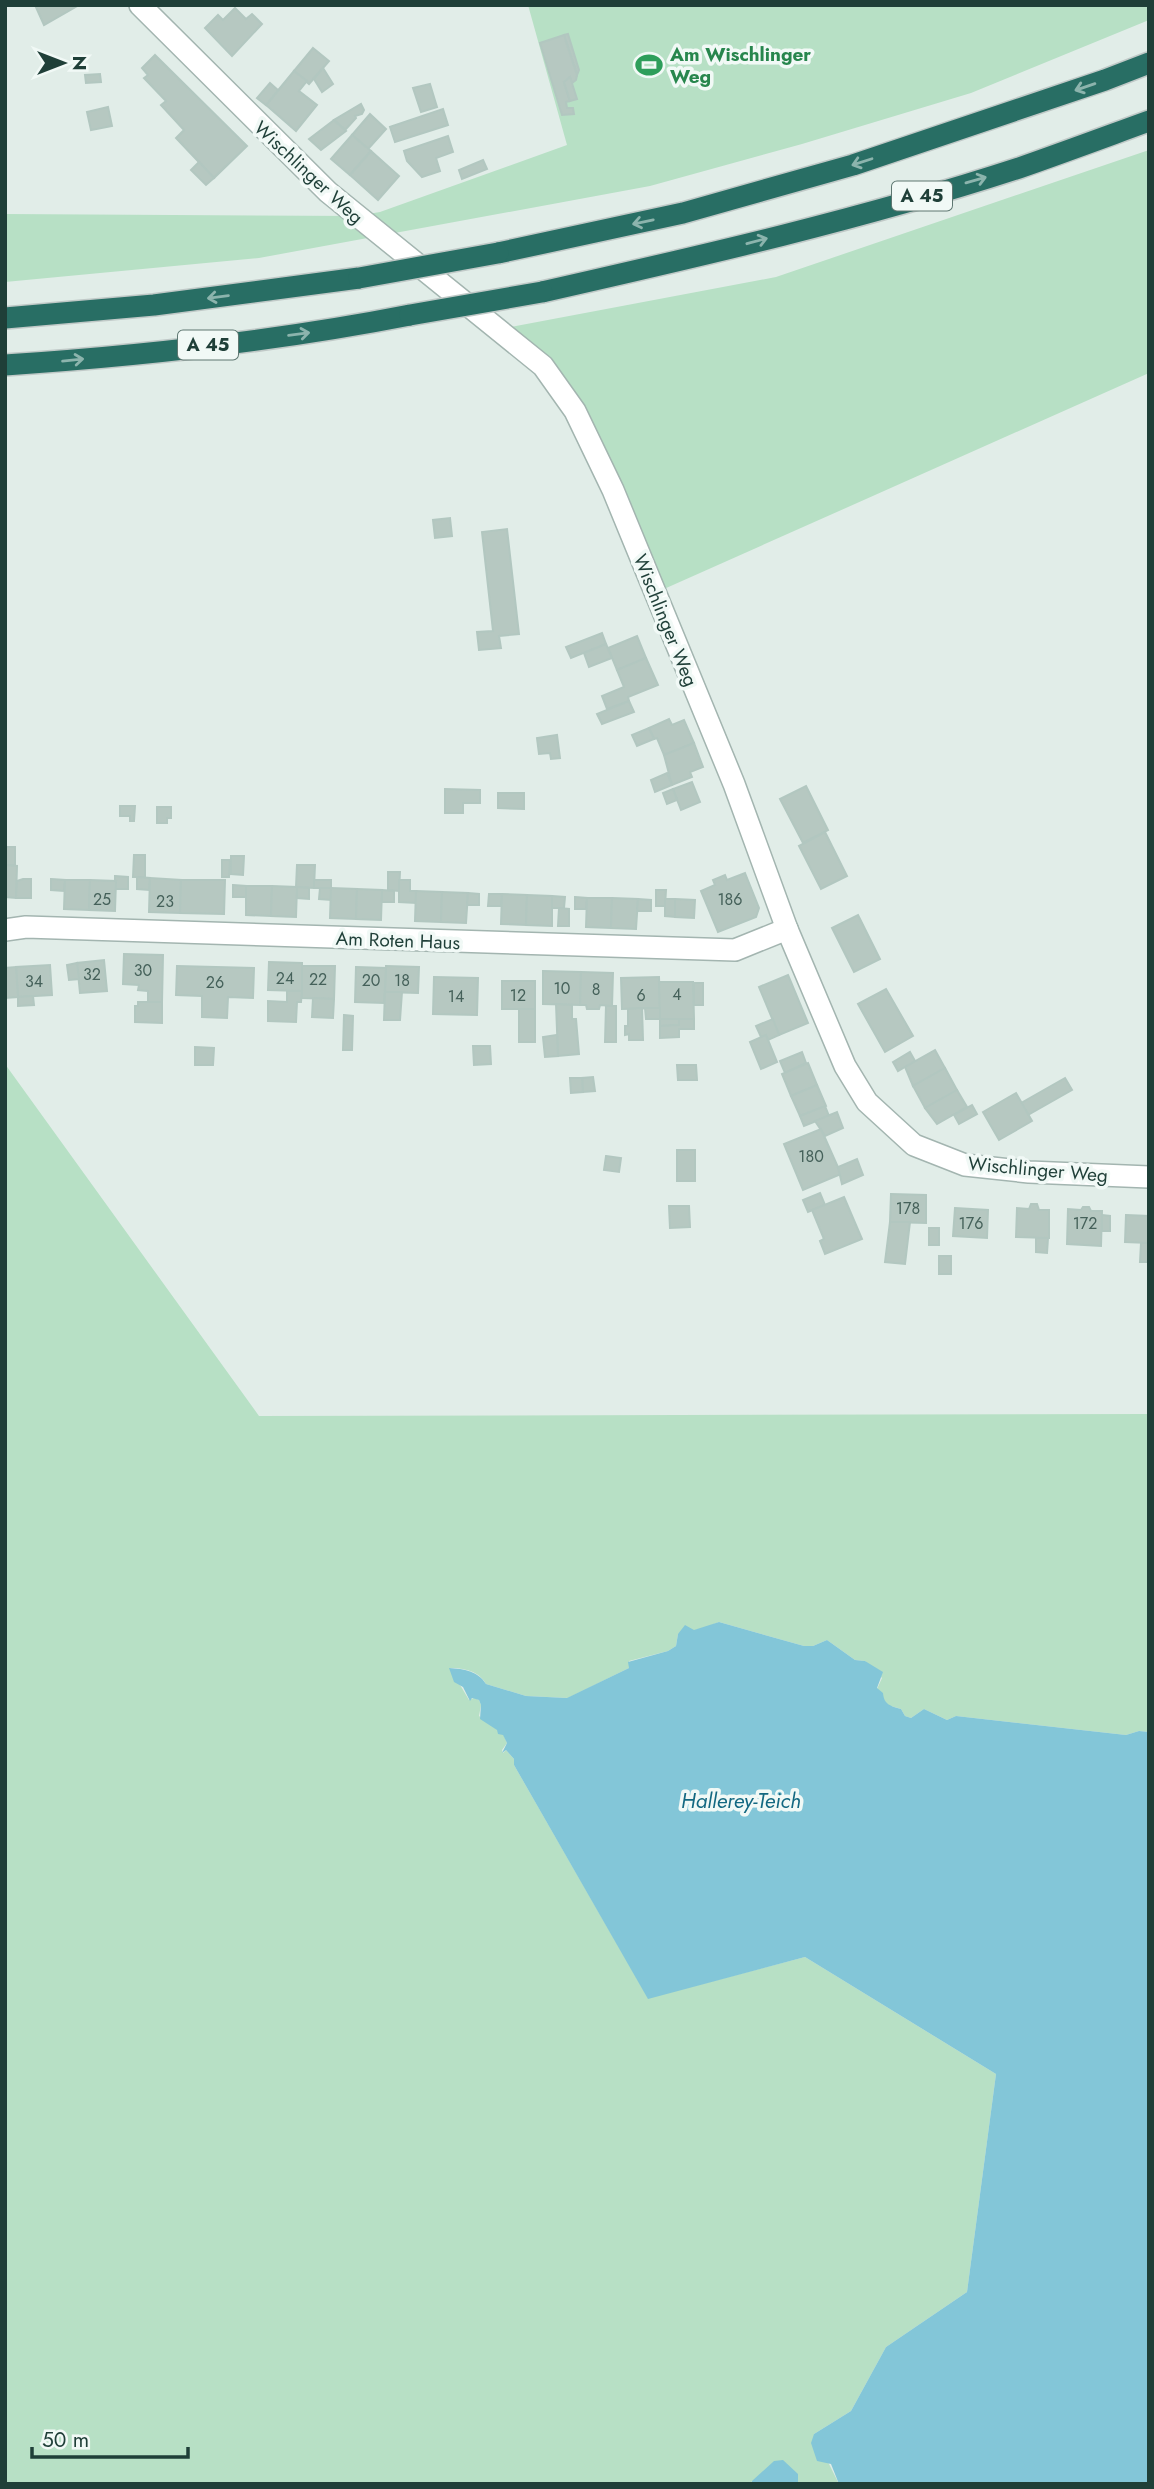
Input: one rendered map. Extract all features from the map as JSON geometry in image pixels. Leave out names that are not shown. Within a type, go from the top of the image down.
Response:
[{"type":"highway","name":"A 45","points":[[5,318],[154,306],[359,278],[498,253],[683,213],[853,165],[1149,63]]},
{"type":"highway","name":"A 45","points":[[5,365],[188,348],[339,329],[541,292],[691,258],[869,212],[1018,168],[1149,121]]},
{"type":"street","name":"Wischlinger Weg","points":[[140,5],[328,192],[543,366],[575,411],[613,490],[734,784],[787,929],[845,1066],[867,1102],[915,1145],[965,1165],[1030,1172],[1149,1177]]},
{"type":"street","name":"Am Roten Haus","points":[[5,930],[54,928],[735,950],[787,929]]},
{"type":"green space","points":[[528,5],[1149,5],[1149,20],[971,93],[650,186],[259,258],[5,282],[5,214],[356,216],[380,212],[567,145]]},
{"type":"green space","points":[[1149,150],[1149,373],[655,593],[600,461],[506,328],[776,277]]},
{"type":"green space","points":[[5,1064],[259,1416],[1149,1414],[1149,1732],[1139,1731],[1126,1735],[956,1716],[947,1720],[924,1709],[911,1718],[905,1716],[901,1709],[887,1705],[877,1689],[882,1678],[865,1661],[855,1660],[827,1640],[813,1646],[804,1646],[719,1622],[678,1634],[676,1646],[668,1651],[629,1661],[629,1668],[568,1698],[526,1696],[486,1684],[471,1671],[450,1668],[469,1700],[479,1700],[479,1716],[503,1734],[507,1743],[503,1753],[506,1750],[514,1759],[514,1765],[648,1998],[805,1957],[996,2074],[967,2292],[886,2347],[851,2411],[814,2434],[839,2484],[798,2484],[798,2474],[752,2481],[751,2484],[5,2484]]},
{"type":"water","name":"Hallerey-Teich","points":[[719,1622],[804,1646],[813,1646],[827,1640],[855,1660],[865,1661],[883,1672],[877,1688],[883,1693],[886,1703],[901,1709],[905,1716],[911,1718],[924,1709],[947,1720],[956,1716],[1126,1735],[1139,1731],[1149,1732],[1149,2484],[839,2484],[831,2464],[817,2461],[811,2443],[814,2434],[851,2411],[886,2347],[967,2292],[996,2074],[805,1957],[648,1999],[514,1765],[514,1759],[506,1750],[502,1753],[507,1743],[503,1735],[480,1719],[479,1700],[472,1698],[470,1701],[463,1687],[454,1682],[449,1668],[470,1672],[479,1676],[486,1684],[526,1696],[567,1698],[629,1668],[628,1662],[668,1651],[676,1646],[678,1634],[685,1625],[694,1630]]},
{"type":"water","points":[[783,2460],[798,2474],[798,2484],[752,2484],[774,2461]]},
{"type":"building","points":[[35,5],[79,5],[44,25]]},
{"type":"building","points":[[235,8],[246,19],[252,14],[262,24],[232,56],[205,28],[218,15],[223,20]]},
{"type":"building","points":[[568,34],[579,70],[577,75],[564,35]]},
{"type":"building","points":[[564,35],[577,75],[572,83],[570,77],[564,82],[570,101],[566,102],[567,108],[573,108],[574,114],[562,115],[540,43]]},
{"type":"building","points":[[313,48],[329,61],[309,84],[294,71]]},
{"type":"building","points":[[155,55],[247,146],[214,178],[176,138],[184,130],[161,105],[166,101],[144,78],[148,75],[142,68]]},
{"type":"building","points":[[323,68],[333,84],[322,92],[314,79]]},
{"type":"building","points":[[294,71],[307,81],[299,91],[317,105],[296,131],[266,105]]},
{"type":"building","points":[[100,74],[101,82],[86,83],[85,75]]},
{"type":"building","points":[[570,77],[577,99],[570,101],[564,82]]},
{"type":"building","points":[[270,83],[278,90],[266,105],[257,98]]},
{"type":"building","points":[[430,84],[437,107],[421,112],[413,88]]},
{"type":"building","points":[[361,104],[364,110],[362,114],[355,116],[345,130],[334,120]]},
{"type":"building","points":[[108,107],[112,126],[91,130],[87,112]]},
{"type":"building","points":[[443,109],[448,125],[395,142],[390,127]]},
{"type":"building","points":[[370,114],[386,129],[368,149],[352,135]]},
{"type":"building","points":[[334,120],[346,131],[321,150],[309,139]]},
{"type":"building","points":[[352,135],[371,151],[350,175],[331,159]]},
{"type":"building","points":[[448,136],[453,152],[436,158],[440,171],[422,177],[407,161],[404,151]]},
{"type":"building","points":[[371,151],[399,176],[378,200],[350,175]]},
{"type":"building","points":[[483,160],[487,169],[462,179],[459,170]]},
{"type":"building","points":[[199,162],[214,178],[206,185],[191,170]]},
{"type":"building","points":[[450,518],[452,536],[435,538],[433,520]]},
{"type":"building","points":[[507,529],[519,634],[499,636],[501,648],[479,650],[477,632],[493,631],[482,532]]},
{"type":"building","points":[[602,633],[606,644],[571,658],[566,647]]},
{"type":"building","points":[[637,636],[646,658],[617,670],[608,648]]},
{"type":"building","points":[[606,644],[612,658],[589,667],[584,653]]},
{"type":"building","points":[[646,658],[658,685],[628,697],[629,701],[607,709],[602,696],[624,687],[617,670]]},
{"type":"building","points":[[629,701],[634,712],[602,724],[597,714]]},
{"type":"building","points":[[669,719],[672,725],[684,720],[694,743],[664,755],[657,738],[654,739],[649,728]]},
{"type":"building","points":[[649,728],[654,739],[637,746],[632,735]]},
{"type":"building","points":[[557,735],[560,758],[551,759],[550,753],[539,754],[537,738]]},
{"type":"building","points":[[694,743],[703,767],[690,772],[692,777],[672,785],[664,755]]},
{"type":"building","points":[[667,773],[672,785],[655,792],[651,780]]},
{"type":"building","points":[[692,782],[700,802],[681,810],[673,789]]},
{"type":"building","points":[[806,786],[828,830],[803,843],[780,799]]},
{"type":"building","points":[[445,789],[480,790],[480,803],[463,803],[463,813],[445,813]]},
{"type":"building","points":[[673,789],[677,800],[667,804],[663,793]]},
{"type":"building","points":[[498,793],[524,793],[524,809],[498,808]]},
{"type":"building","points":[[120,806],[135,806],[134,821],[130,821],[130,816],[120,816]]},
{"type":"building","points":[[157,807],[171,807],[171,818],[167,818],[167,823],[157,823]]},
{"type":"building","points":[[825,832],[847,876],[821,889],[799,846]]},
{"type":"building","points":[[5,847],[15,847],[15,865],[5,865]]},
{"type":"building","points":[[134,855],[145,855],[145,877],[133,877]]},
{"type":"building","points":[[231,856],[244,856],[243,875],[231,874]]},
{"type":"building","points":[[222,860],[230,860],[229,877],[222,877]]},
{"type":"building","points":[[5,865],[17,866],[16,898],[5,897]]},
{"type":"building","points":[[297,865],[315,865],[314,888],[296,887]]},
{"type":"building","points":[[388,872],[400,872],[399,891],[388,890]]},
{"type":"building","points":[[745,873],[759,908],[756,917],[718,932],[701,891],[715,885],[713,880],[725,875],[727,880]]},
{"type":"building","points":[[115,876],[128,877],[128,889],[115,889]]},
{"type":"building","points":[[137,877],[150,878],[149,890],[137,889]]},
{"type":"building","points":[[150,878],[181,880],[180,913],[149,912]]},
{"type":"building","points":[[31,879],[31,898],[16,898],[17,881]]},
{"type":"building","points":[[51,879],[65,880],[64,891],[51,890]]},
{"type":"building","points":[[65,880],[90,880],[89,910],[64,909]]},
{"type":"building","points":[[90,880],[116,881],[115,911],[89,910]]},
{"type":"building","points":[[181,880],[225,880],[224,914],[180,913]]},
{"type":"building","points":[[314,880],[331,880],[331,888],[314,888]]},
{"type":"building","points":[[399,880],[410,880],[410,891],[416,891],[416,903],[399,902]]},
{"type":"building","points":[[233,885],[246,886],[246,897],[233,897]]},
{"type":"building","points":[[246,886],[272,886],[271,916],[246,915]]},
{"type":"building","points":[[272,886],[297,887],[296,917],[271,916]]},
{"type":"building","points":[[297,887],[309,888],[309,899],[297,898]]},
{"type":"building","points":[[320,888],[331,888],[331,900],[319,899]]},
{"type":"building","points":[[331,888],[357,889],[356,919],[330,918]]},
{"type":"building","points":[[357,889],[382,890],[381,920],[356,919]]},
{"type":"building","points":[[382,890],[394,891],[394,902],[382,902]]},
{"type":"building","points":[[656,890],[666,890],[665,906],[656,906]]},
{"type":"building","points":[[416,891],[442,892],[441,922],[415,921]]},
{"type":"building","points":[[442,892],[468,893],[466,923],[441,922]]},
{"type":"building","points":[[468,893],[479,894],[479,905],[467,905]]},
{"type":"building","points":[[489,894],[502,894],[501,906],[488,906]]},
{"type":"building","points":[[502,894],[527,895],[526,925],[501,924]]},
{"type":"building","points":[[527,895],[552,896],[552,926],[526,925]]},
{"type":"building","points":[[552,896],[565,897],[564,908],[552,908]]},
{"type":"building","points":[[575,897],[587,898],[586,909],[575,909]]},
{"type":"building","points":[[587,898],[612,898],[611,928],[586,927]]},
{"type":"building","points":[[612,898],[638,899],[636,929],[611,928]]},
{"type":"building","points":[[638,899],[651,900],[651,911],[637,911]]},
{"type":"building","points":[[665,899],[675,899],[675,917],[665,916]]},
{"type":"building","points":[[675,899],[695,900],[694,918],[675,917]]},
{"type":"building","points":[[559,908],[569,909],[569,926],[558,926]]},
{"type":"building","points":[[858,915],[880,959],[854,972],[832,928]]},
{"type":"building","points":[[124,954],[163,955],[162,1002],[148,1002],[148,991],[138,990],[139,985],[123,984]]},
{"type":"building","points":[[104,960],[107,991],[80,993],[77,963]]},
{"type":"building","points":[[269,962],[302,963],[302,991],[268,990]]},
{"type":"building","points":[[77,963],[79,979],[69,980],[67,965]]},
{"type":"building","points":[[50,965],[52,995],[18,997],[16,967]]},
{"type":"building","points":[[177,966],[254,968],[253,998],[228,997],[227,1018],[202,1017],[202,996],[176,995]]},
{"type":"building","points":[[302,966],[335,966],[334,999],[302,998]]},
{"type":"building","points":[[386,966],[419,967],[418,993],[385,992]]},
{"type":"building","points":[[16,967],[18,997],[5,998],[5,968]]},
{"type":"building","points":[[356,967],[386,968],[384,1003],[355,1002]]},
{"type":"building","points":[[543,971],[581,972],[580,1005],[543,1004]]},
{"type":"building","points":[[581,972],[613,973],[612,1006],[600,1005],[599,1009],[587,1009],[586,1005],[580,1005]]},
{"type":"building","points":[[788,975],[808,1023],[779,1035],[759,987]]},
{"type":"building","points":[[434,977],[478,978],[477,1015],[433,1014]]},
{"type":"building","points":[[659,977],[660,1008],[622,1009],[621,978]]},
{"type":"building","points":[[502,981],[535,981],[535,1009],[502,1009]]},
{"type":"building","points":[[659,982],[693,982],[694,1019],[660,1019]]},
{"type":"building","points":[[694,983],[703,983],[703,1005],[694,1005]]},
{"type":"building","points":[[886,989],[913,1036],[885,1052],[858,1004]]},
{"type":"building","points":[[287,991],[302,991],[301,1002],[297,1002],[296,1022],[268,1021],[268,1001],[287,1002]]},
{"type":"building","points":[[385,992],[402,992],[400,1020],[384,1020]]},
{"type":"building","points":[[33,996],[34,1005],[18,1006],[18,997]]},
{"type":"building","points":[[313,998],[334,999],[333,1018],[312,1017]]},
{"type":"building","points":[[138,1002],[162,1002],[162,1023],[135,1022],[135,1006],[138,1006]]},
{"type":"building","points":[[556,1004],[572,1005],[579,1054],[558,1056]]},
{"type":"building","points":[[606,1006],[616,1006],[616,1042],[605,1042]]},
{"type":"building","points":[[642,1008],[643,1040],[629,1040],[629,1034],[625,1035],[628,1009]]},
{"type":"building","points":[[645,1008],[660,1008],[660,1019],[646,1019]]},
{"type":"building","points":[[519,1009],[535,1009],[535,1042],[519,1042]]},
{"type":"building","points":[[344,1015],[353,1016],[352,1050],[343,1050]]},
{"type":"building","points":[[660,1019],[679,1019],[679,1025],[660,1026]]},
{"type":"building","points":[[679,1019],[694,1019],[694,1029],[679,1029],[679,1037],[660,1038],[660,1026],[679,1025]]},
{"type":"building","points":[[773,1019],[779,1035],[768,1040],[766,1035],[761,1037],[756,1026]]},
{"type":"building","points":[[557,1035],[558,1056],[545,1057],[543,1037]]},
{"type":"building","points":[[766,1035],[777,1062],[761,1069],[750,1042]]},
{"type":"building","points":[[473,1046],[490,1046],[491,1064],[474,1065]]},
{"type":"building","points":[[195,1047],[214,1048],[213,1065],[195,1065]]},
{"type":"building","points":[[935,1050],[945,1068],[913,1086],[905,1067]]},
{"type":"building","points":[[802,1052],[806,1063],[785,1073],[780,1061]]},
{"type":"building","points":[[910,1052],[915,1061],[898,1071],[893,1062]]},
{"type":"building","points":[[808,1063],[817,1085],[791,1096],[782,1074]]},
{"type":"building","points":[[677,1065],[696,1065],[697,1080],[678,1080]]},
{"type":"building","points":[[945,1068],[957,1090],[925,1108],[913,1086]]},
{"type":"building","points":[[593,1077],[595,1091],[583,1092],[582,1078]]},
{"type":"building","points":[[570,1078],[582,1078],[583,1092],[571,1093]]},
{"type":"building","points":[[1065,1078],[1072,1090],[1028,1115],[1021,1103]]},
{"type":"building","points":[[817,1085],[826,1106],[800,1116],[791,1096]]},
{"type":"building","points":[[957,1090],[967,1107],[937,1124],[925,1108]]},
{"type":"building","points":[[1016,1093],[1032,1121],[999,1140],[983,1112]]},
{"type":"building","points":[[972,1105],[977,1114],[959,1124],[954,1115]]},
{"type":"building","points":[[825,1106],[829,1116],[804,1126],[800,1116]]},
{"type":"building","points":[[837,1112],[843,1128],[825,1136],[815,1121]]},
{"type":"building","points":[[821,1129],[841,1174],[803,1190],[784,1144]]},
{"type":"building","points":[[677,1150],[695,1150],[695,1181],[677,1181]]},
{"type":"building","points":[[606,1156],[621,1158],[619,1172],[604,1170]]},
{"type":"building","points":[[857,1159],[863,1175],[842,1184],[838,1167]]},
{"type":"building","points":[[820,1193],[825,1205],[808,1212],[803,1200]]},
{"type":"building","points":[[891,1194],[926,1195],[926,1223],[890,1222]]},
{"type":"building","points":[[844,1197],[862,1239],[825,1254],[820,1241],[824,1239],[812,1210]]},
{"type":"building","points":[[1031,1204],[1037,1204],[1039,1210],[1049,1210],[1049,1238],[1016,1237],[1017,1208],[1029,1209]]},
{"type":"building","points":[[669,1206],[689,1206],[690,1227],[670,1228]]},
{"type":"building","points":[[1083,1207],[1089,1207],[1091,1211],[1102,1211],[1101,1246],[1067,1244],[1068,1209],[1081,1210]]},
{"type":"building","points":[[955,1208],[988,1210],[987,1238],[953,1236]]},
{"type":"building","points":[[1102,1215],[1110,1216],[1110,1231],[1102,1231]]},
{"type":"building","points":[[1126,1215],[1149,1216],[1149,1243],[1125,1242]]},
{"type":"building","points":[[890,1222],[910,1222],[905,1264],[885,1262]]},
{"type":"building","points":[[929,1228],[939,1228],[939,1245],[929,1245]]},
{"type":"building","points":[[1036,1238],[1048,1238],[1047,1253],[1036,1252]]},
{"type":"building","points":[[1141,1243],[1149,1243],[1149,1262],[1140,1262]]},
{"type":"building","points":[[939,1256],[951,1256],[951,1274],[939,1274]]},
{"type":"place","name":"Am Wischlinger Weg","points":[[649,65]]}]
